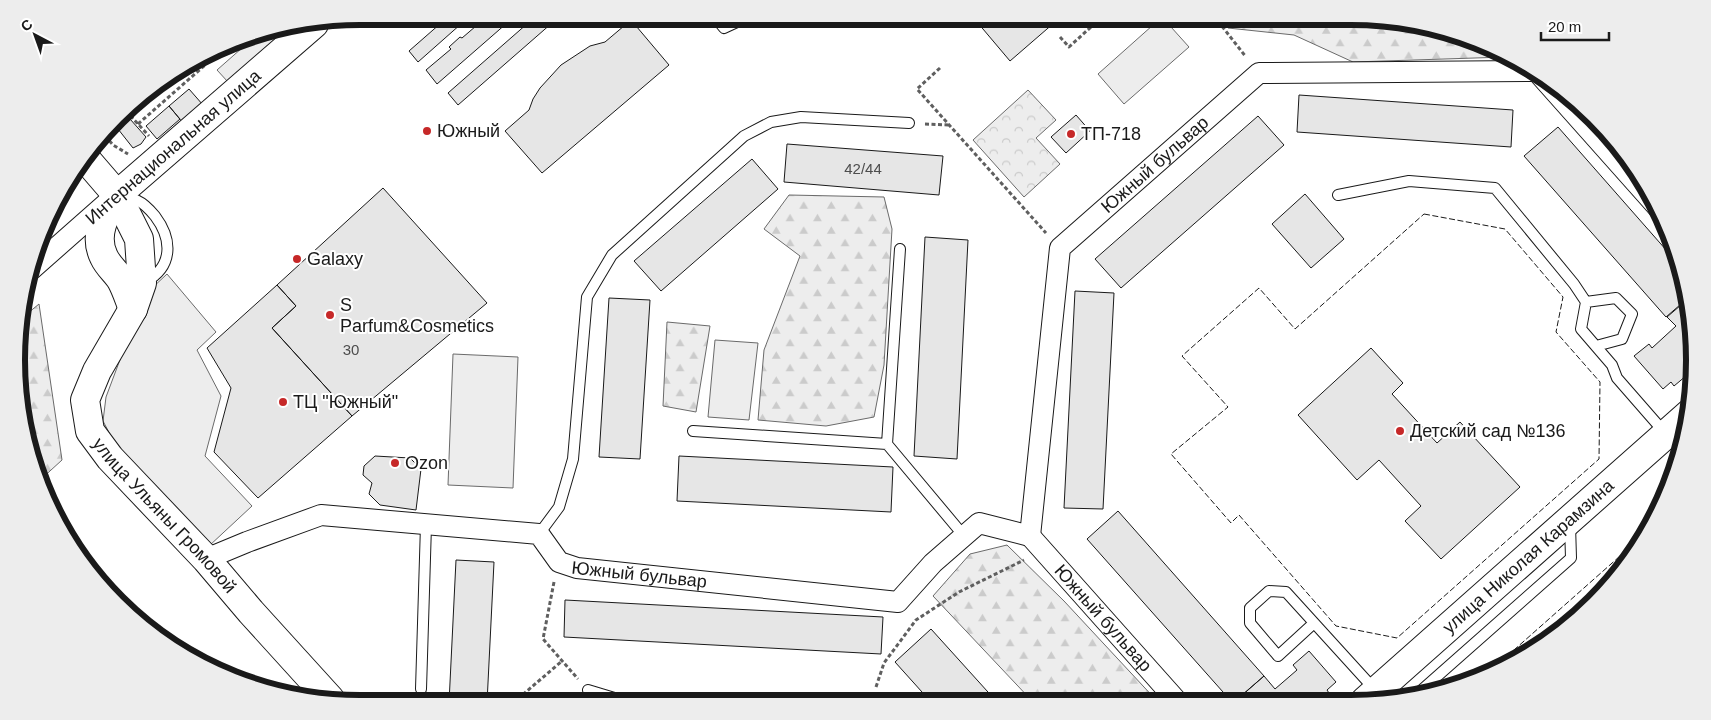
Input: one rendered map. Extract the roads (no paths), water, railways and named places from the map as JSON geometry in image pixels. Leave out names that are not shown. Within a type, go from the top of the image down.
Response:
[{"type":"main road","name":"Интернациональная улица","points":[[117,195],[308,29]]},
{"type":"main road","name":"улица Ульяны Громовой","points":[[89,163],[117,195],[138,239],[131,281],[133,309],[98,371],[85,400],[90,431],[110,458],[206,560],[324,693]]},
{"type":"main road","points":[[117,195],[105,214],[100,231],[101,245],[104,258],[131,281]]},
{"type":"main road","name":"улица Николая Карамзина","points":[[1383,693],[1570,520],[1681,421]]},
{"type":"street","name":"Южный бульвар","points":[[1030,536],[1060,248],[1259,73],[1520,71]]},
{"type":"street","points":[[1562,100],[1634,181]]},
{"type":"street","name":"Интернациональная улица","points":[[40,262],[117,195]]},
{"type":"street","points":[[206,560],[247,542],[322,515],[539,534]]},
{"type":"street","name":"Южный бульвар","points":[[539,534],[559,562],[577,568],[898,602],[933,563],[979,523],[1030,536],[1172,695]]},
{"type":"lane","points":[[539,534],[559,507],[573,459],[587,297],[612,255],[744,136],[771,122],[801,117],[910,123]]},
{"type":"lane","points":[[1338,195],[1409,181],[1495,188],[1574,284],[1586,302],[1581,329],[1612,365],[1617,378],[1666,434]]},
{"type":"lane","points":[[900,249],[888,444],[964,536]]},
{"type":"lane","points":[[1586,302],[1616,298],[1632,314],[1622,339],[1596,346]]},
{"type":"lane","points":[[693,431],[888,444]]},
{"type":"lane","points":[[1425,687],[1571,558],[1570,520]]},
{"type":"lane","points":[[421,689],[426,525]]},
{"type":"lane","points":[[1314,623],[1278,656],[1250,623],[1250,608],[1269,592],[1286,592],[1314,623],[1374,694]]},
{"type":"lane","points":[[588,690],[605,695]]},
{"type":"place","name":"Южный","points":[[427,131]]},
{"type":"place","name":"ТП-718","points":[[1071,134]]},
{"type":"place","name":"Galaxy","points":[[297,259]]},
{"type":"place","name":"S Parfum&Cosmetics","points":[[330,315]]},
{"type":"place","name":"ТЦ \"Южный\"","points":[[283,402]]},
{"type":"place","name":"Детский сад №136","points":[[1400,431]]},
{"type":"place","name":"Ozon","points":[[395,463]]}]
